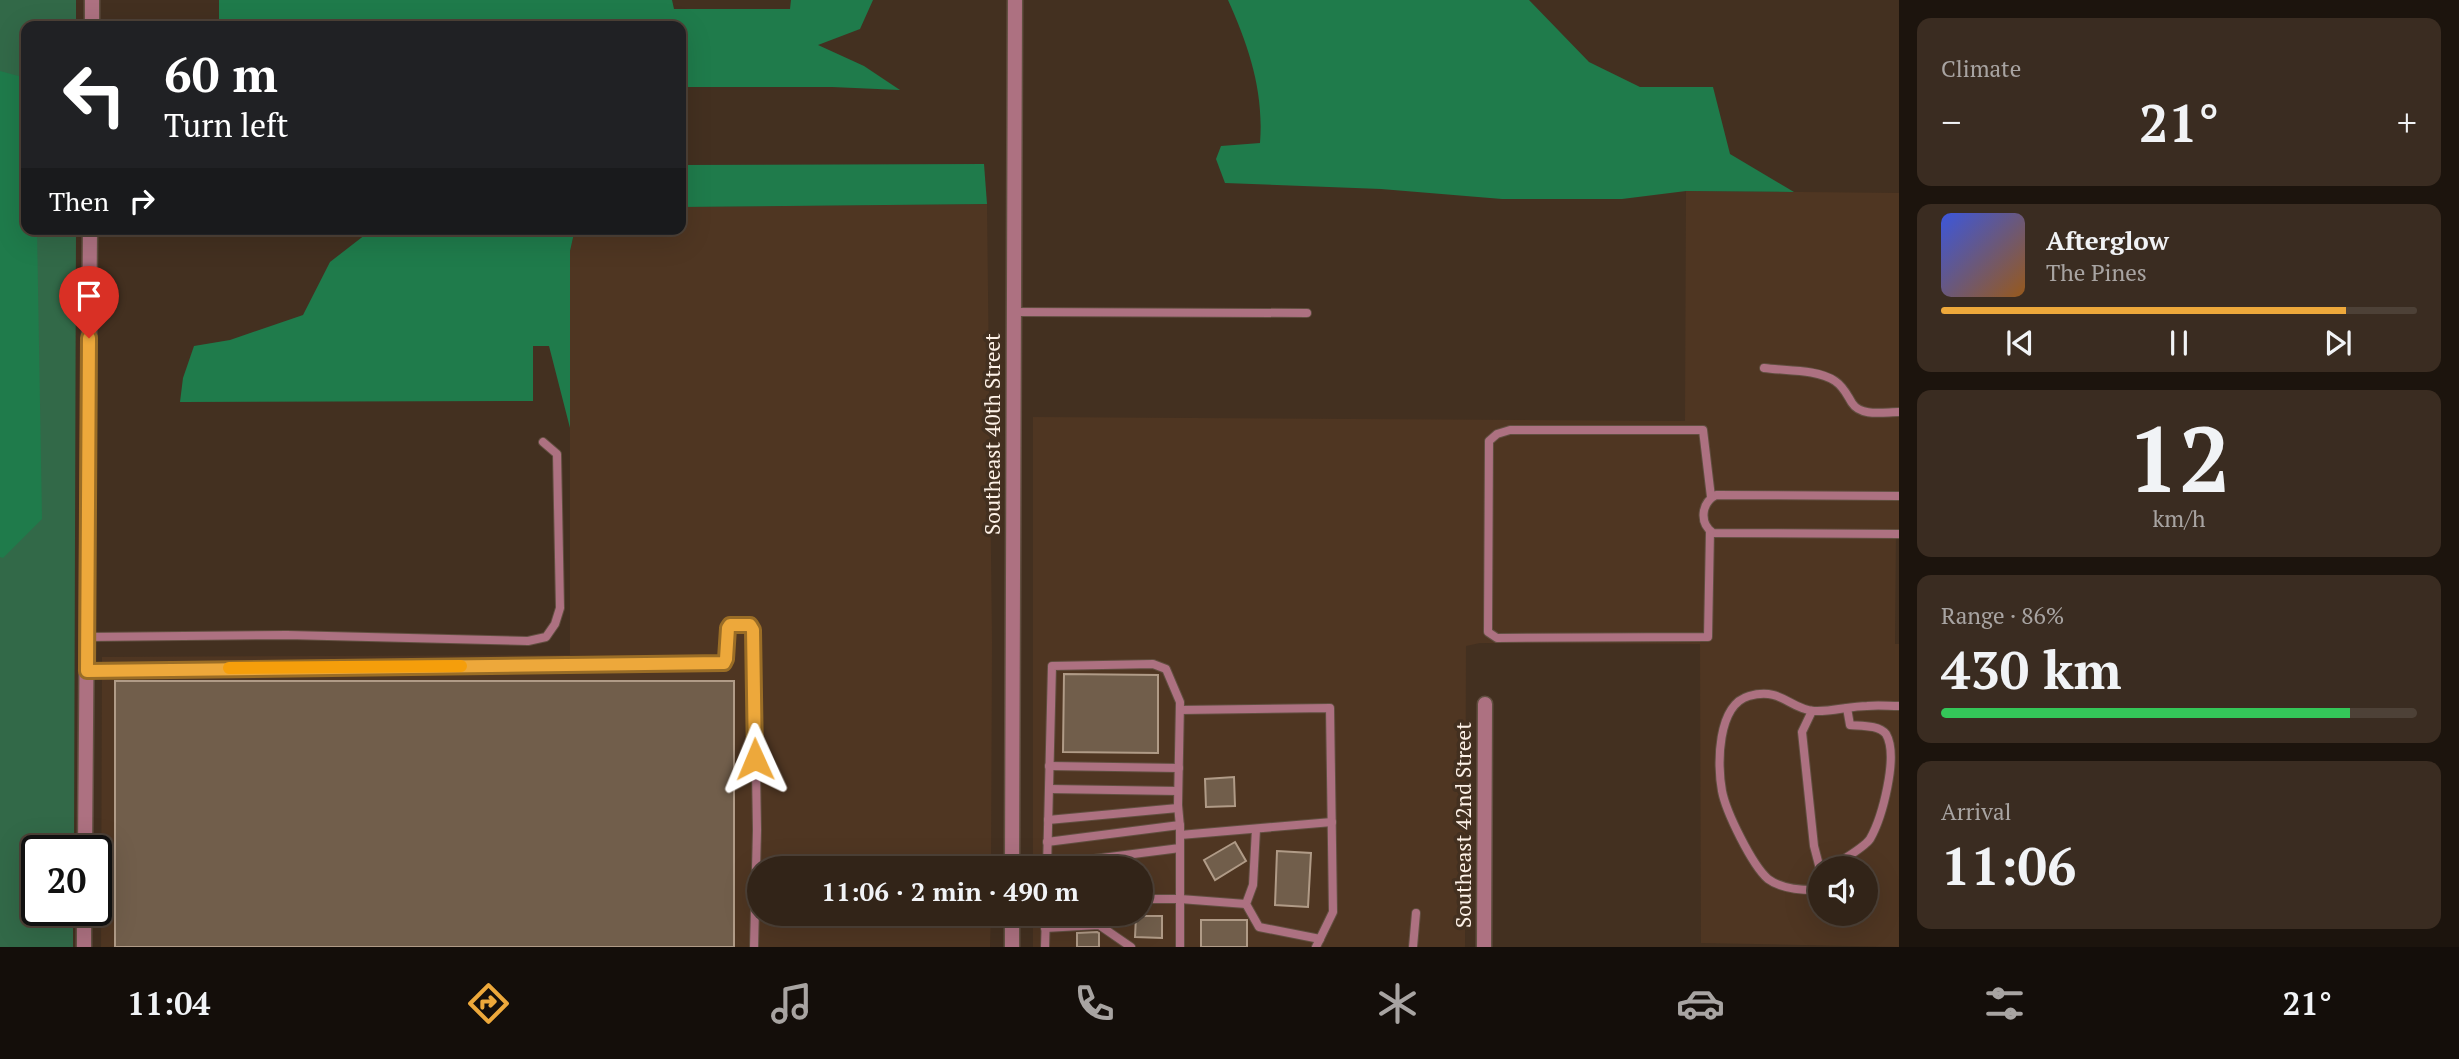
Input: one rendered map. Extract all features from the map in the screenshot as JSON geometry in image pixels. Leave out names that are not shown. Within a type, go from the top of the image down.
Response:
[{"type":"street","points":[[92,0],[92,21]]},
{"type":"street","name":"Southeast 40th Street","points":[[1012,856],[1015,0]]},
{"type":"street","points":[[85,835],[90,235]]},
{"type":"street","name":"Southeast 42nd Street","points":[[1484,947],[1485,704]]},
{"type":"street","points":[[83,947],[84,926]]},
{"type":"street","points":[[1012,926],[1012,947]]},
{"type":"lane","points":[[1014,312],[1307,313]]},
{"type":"lane","points":[[1764,368],[1823,375],[1844,389],[1853,406],[1860,411],[1899,412]]},
{"type":"lane","points":[[1510,430],[1703,430],[1711,497],[1703,515],[1710,531],[1708,637],[1497,638],[1488,632],[1489,441],[1497,434],[1510,430]]},
{"type":"lane","points":[[87,637],[287,635],[528,641],[546,637],[555,624],[560,608],[557,454],[543,442]]},
{"type":"lane","points":[[1711,497],[1899,496]]},
{"type":"lane","points":[[1710,531],[1899,534]]},
{"type":"lane","points":[[87,671],[724,663],[730,625],[750,625],[753,630],[757,830],[754,947]]},
{"type":"lane","points":[[1047,856],[1052,666],[1153,664],[1166,669],[1180,702],[1180,947]]},
{"type":"lane","points":[[1808,890],[1770,881],[1749,858],[1722,792],[1721,736],[1728,716],[1737,702],[1748,696],[1771,693],[1812,711],[1899,706]]},
{"type":"lane","points":[[1180,710],[1330,708],[1333,912],[1318,943],[1259,927],[1246,904],[1252,885],[1256,829]]},
{"type":"lane","points":[[1847,708],[1850,725],[1876,727],[1886,734],[1892,748],[1892,769],[1869,841],[1847,856]]},
{"type":"lane","points":[[1812,711],[1802,732],[1817,856]]},
{"type":"lane","points":[[1049,766],[1179,768]]},
{"type":"lane","points":[[1049,789],[1178,791]]},
{"type":"lane","points":[[1048,820],[1178,808]]},
{"type":"lane","points":[[1180,835],[1332,822]]},
{"type":"lane","points":[[1047,842],[1180,825]]},
{"type":"lane","points":[[1124,856],[1180,848]]},
{"type":"lane","points":[[1153,899],[1246,904]]},
{"type":"lane","points":[[1413,947],[1416,913]]},
{"type":"lane","points":[[1045,947],[1045,928],[1099,925],[1131,947]]},
{"type":"shaded area","points":[[1686,191],[1899,193],[1899,529],[1896,530],[1895,644],[1899,644],[1899,947],[1701,943],[1700,644],[1480,643],[1466,646],[1465,947],[1033,947],[1033,926],[1153,926],[1153,856],[1033,856],[1033,417],[1685,421]]},
{"type":"shaded area","points":[[987,204],[992,642],[991,856],[747,856],[747,926],[991,926],[990,947],[101,947],[101,926],[112,926],[112,835],[101,835],[102,657],[570,655],[570,251],[574,235],[686,235],[686,207]]},
{"type":"green space","points":[[0,0],[76,0],[76,21],[21,21],[21,235],[76,235],[74,835],[21,835],[21,926],[73,926],[73,947],[0,947]]},
{"type":"green space","points":[[219,0],[672,0],[674,9],[790,9],[791,0],[873,0],[860,29],[818,45],[864,66],[900,90],[686,87],[686,21],[219,21]]},
{"type":"green space","points":[[1228,0],[1529,0],[1589,62],[1640,87],[1713,87],[1730,154],[1794,192],[1686,191],[1622,199],[1502,199],[1381,189],[1225,183],[1216,159],[1221,146],[1260,143],[1261,124],[1253,70]]},
{"type":"green space","points":[[0,71],[21,77],[21,235],[37,235],[42,519],[3,558],[0,557]]},
{"type":"green space","points":[[984,164],[987,204],[686,207],[686,165]]},
{"type":"green space","points":[[365,235],[574,235],[570,251],[570,428],[549,346],[533,346],[533,401],[180,402],[183,378],[194,346],[230,340],[303,315],[330,262]]},
{"type":"building","points":[[1064,674],[1158,675],[1158,753],[1063,752]]},
{"type":"building","points":[[115,681],[734,681],[734,947],[115,947]]},
{"type":"building","points":[[1234,777],[1235,806],[1206,807],[1205,779]]},
{"type":"building","points":[[1235,842],[1246,861],[1215,880],[1204,860]]},
{"type":"building","points":[[1277,851],[1311,853],[1308,907],[1275,905]]},
{"type":"building","points":[[1153,916],[1162,916],[1162,938],[1135,937],[1136,926],[1153,926]]},
{"type":"building","points":[[1201,920],[1247,920],[1247,947],[1201,947]]},
{"type":"building","points":[[1097,932],[1099,947],[1077,947],[1077,933]]},
{"type":"slow traffic","points":[[229,668],[461,666]]},
{"type":"route","points":[[89,338],[87,671],[724,663],[728,628],[730,625],[745,624],[750,625],[753,630],[755,759]]}]
